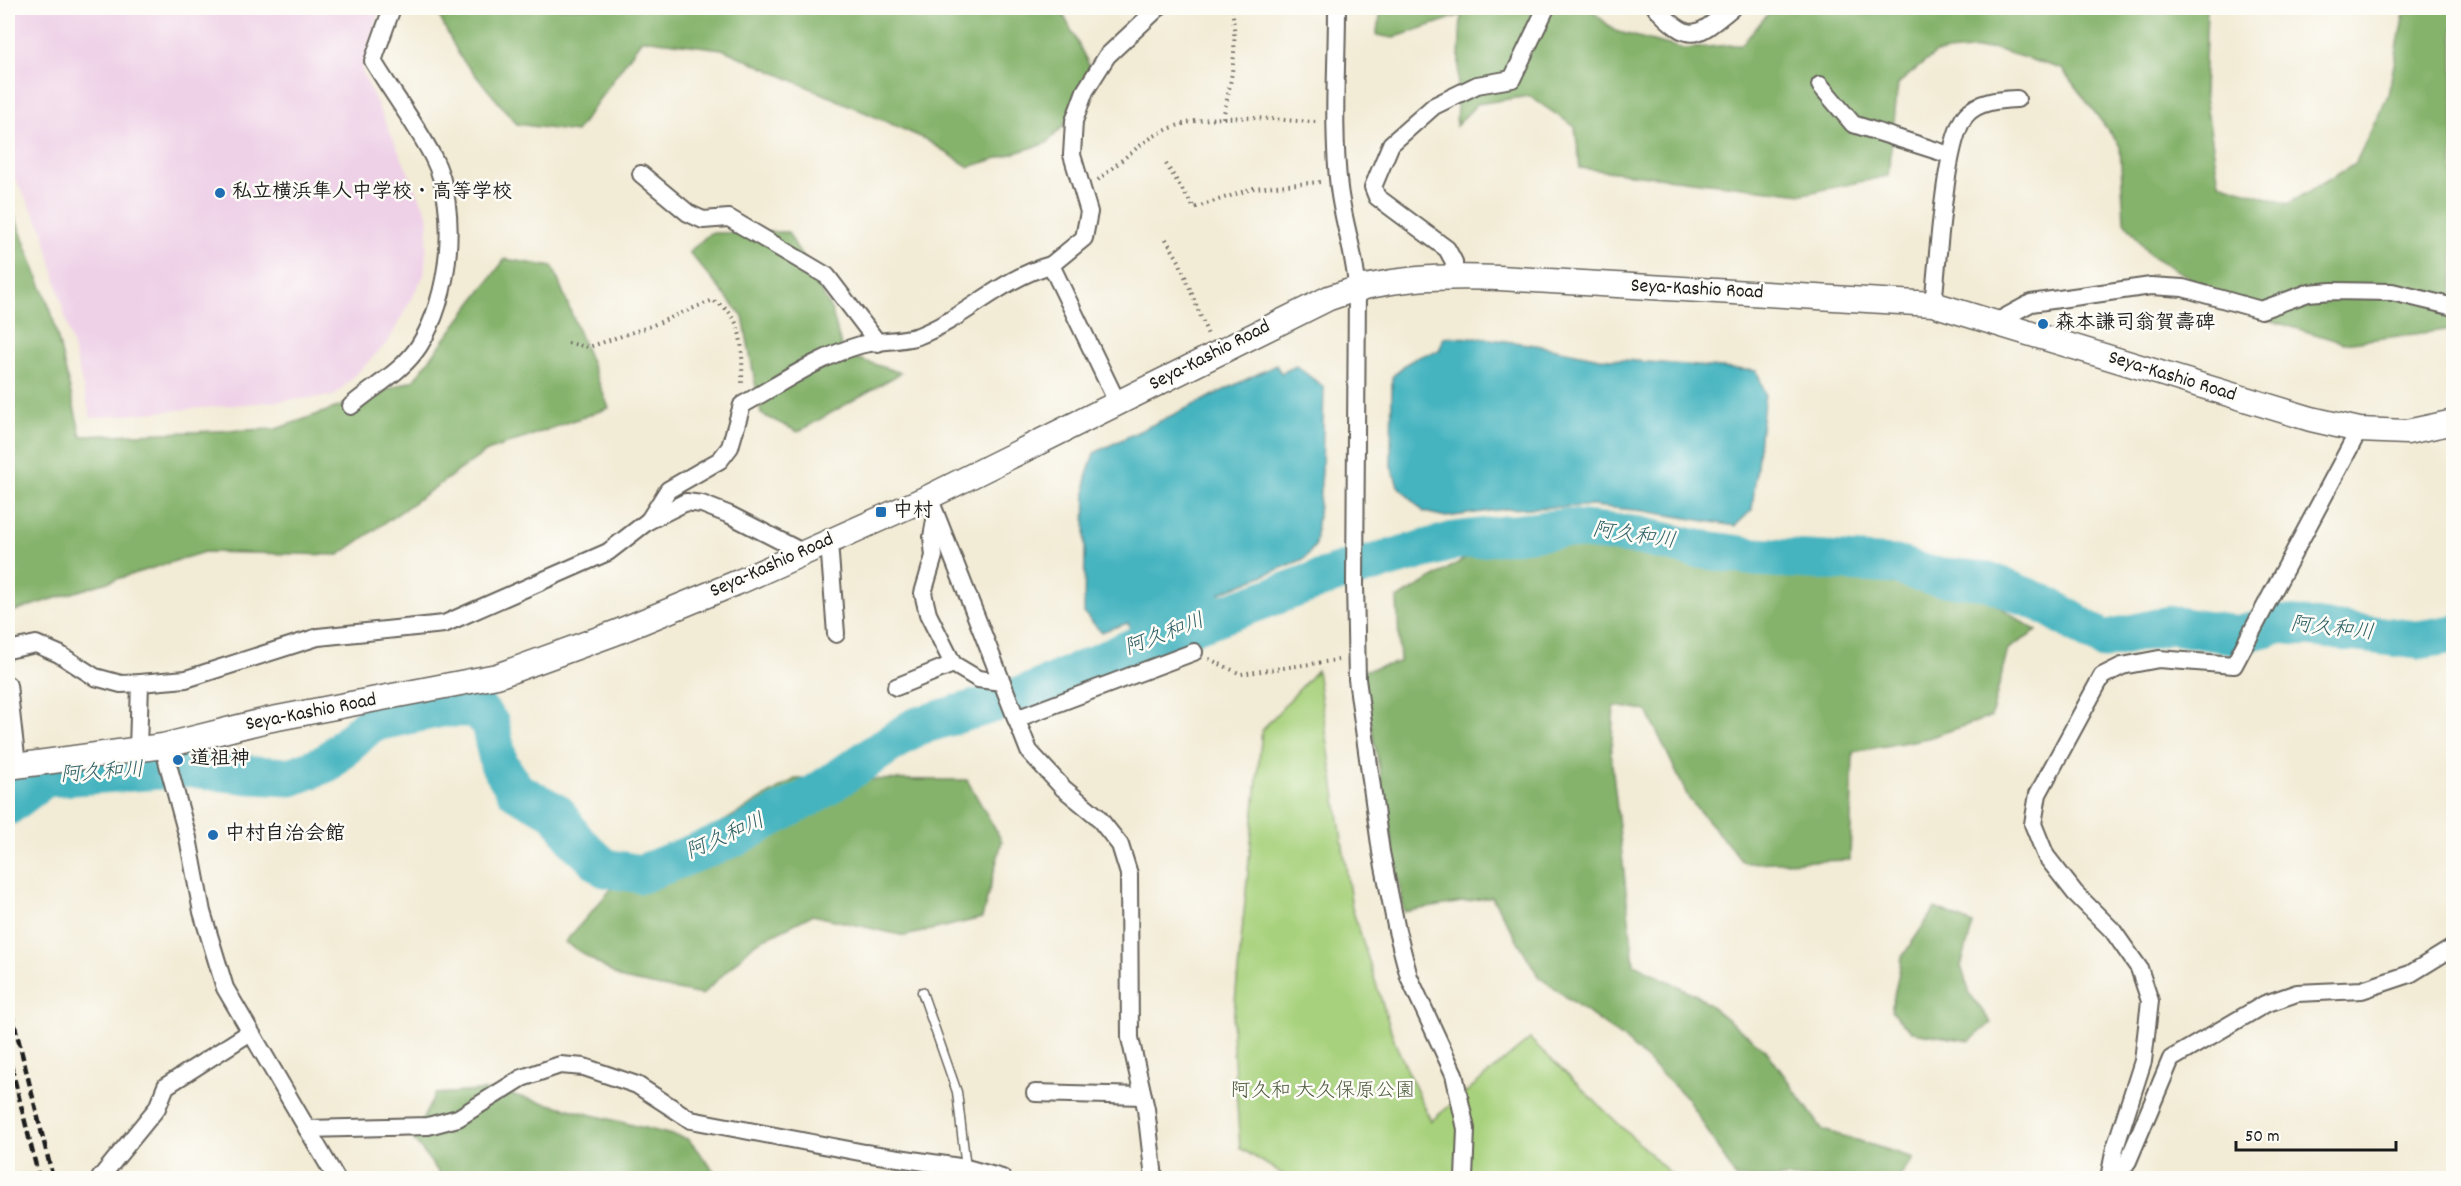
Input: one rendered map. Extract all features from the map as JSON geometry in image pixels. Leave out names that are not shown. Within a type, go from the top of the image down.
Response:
[{"type":"main road","name":"Seya-Kashio Road","points":[[12,766],[138,749],[165,753],[267,720],[497,676],[615,633],[829,542],[933,506],[1117,402],[1319,302],[1357,287],[1403,279],[1454,277],[1933,304],[1996,321],[2312,419],[2359,430],[2407,432],[2454,422]]},
{"type":"street","points":[[351,406],[396,371],[418,346],[441,293],[451,244],[443,189],[434,159],[372,61],[392,8]]},
{"type":"street","points":[[648,520],[668,489],[720,460],[730,447],[742,405],[839,352],[862,344],[917,336],[938,326],[1026,272],[1051,265],[1084,238],[1089,212],[1072,155],[1074,121],[1084,91],[1107,56],[1158,8]]},
{"type":"street","points":[[1337,8],[1338,180],[1344,226],[1356,262],[1357,287],[1356,657],[1368,766],[1397,931],[1409,977],[1454,1074],[1466,1129],[1464,1179]]},
{"type":"street","points":[[1454,277],[1454,262],[1447,249],[1377,197],[1372,187],[1391,144],[1434,106],[1477,85],[1512,79],[1546,8]]},
{"type":"street","points":[[1656,8],[1674,27],[1687,33],[1705,31],[1732,8]]},
{"type":"street","points":[[1820,85],[1853,124],[1950,155]]},
{"type":"street","points":[[1933,304],[1950,155],[1957,129],[1967,113],[1991,101],[2017,99]]},
{"type":"street","points":[[641,174],[688,213],[703,220],[729,218],[827,276],[878,343]]},
{"type":"street","points":[[1051,265],[1117,402]]},
{"type":"street","points":[[1996,321],[2031,303],[2151,286],[2183,288],[2261,310],[2308,293],[2332,291],[2392,292],[2454,306]]},
{"type":"street","points":[[2109,1179],[2115,1148],[2143,1060],[2150,1001],[2139,968],[2113,931],[2074,892],[2046,856],[2033,824],[2038,794],[2102,676],[2122,666],[2159,659],[2234,666],[2359,430]]},
{"type":"street","points":[[8,650],[36,644],[59,654],[95,677],[121,684],[140,684],[186,679],[318,637],[444,624],[608,552],[648,520],[686,502],[702,504],[804,553]]},
{"type":"street","points":[[933,506],[933,556],[923,593],[935,629],[953,664],[978,678],[1003,684]]},
{"type":"street","points":[[933,506],[1029,751],[1063,788],[1097,816],[1120,845],[1129,874],[1130,1038],[1143,1096],[1154,1179]]},
{"type":"street","points":[[829,542],[836,634]]},
{"type":"street","points":[[1015,716],[1194,652]]},
{"type":"street","points":[[896,687],[953,664]]},
{"type":"street","points":[[138,749],[140,684]]},
{"type":"street","points":[[8,685],[12,766]]},
{"type":"street","points":[[165,753],[188,838],[201,912],[225,988],[249,1033],[336,1179]]},
{"type":"street","points":[[2116,1179],[2128,1161],[2171,1059],[2265,1004],[2296,993],[2362,990],[2410,974],[2454,948]]},
{"type":"street","points":[[100,1179],[157,1108],[166,1086],[249,1033]]},
{"type":"street","points":[[307,1129],[428,1126],[458,1118],[522,1078],[560,1065],[584,1068],[637,1085],[691,1120],[866,1153],[966,1168],[1002,1179]]},
{"type":"street","points":[[1035,1093],[1143,1096]]},
{"type":"lane","points":[[922,992],[957,1092],[966,1168]]},
{"type":"path","points":[[1223,118],[1235,65],[1236,38],[1232,8]]},
{"type":"path","points":[[1083,192],[1154,136],[1206,117],[1337,123]]},
{"type":"path","points":[[1166,164],[1194,208],[1254,188],[1338,180]]},
{"type":"path","points":[[1166,239],[1179,261],[1215,353]]},
{"type":"path","points":[[568,343],[589,347],[651,326],[713,300],[729,312],[737,329],[742,356],[742,405]]},
{"type":"path","points":[[1194,652],[1241,674],[1356,657]]},
{"type":"shaded area","name":"私立横浜隼人中学校・高等学校","points":[[8,8],[380,8],[362,71],[429,218],[424,275],[388,342],[334,396],[91,418],[43,230],[9,168]]},
{"type":"green space","points":[[435,8],[1060,8],[1090,67],[1065,124],[1047,143],[969,167],[925,139],[722,49],[642,39],[576,132],[517,124],[460,57]]},
{"type":"green space","points":[[1382,8],[1589,8],[1615,31],[1684,49],[1742,44],[1773,8],[2207,8],[2204,92],[2219,183],[2288,204],[2355,164],[2388,95],[2405,8],[2453,8],[2453,329],[2344,343],[2256,316],[2150,255],[2124,221],[2120,146],[2062,69],[1992,48],[1936,53],[1898,84],[1888,176],[1803,194],[1580,168],[1575,127],[1529,96],[1477,104],[1456,126],[1461,15],[1393,38],[1376,35]]},
{"type":"green space","points":[[8,199],[52,314],[81,436],[276,429],[414,380],[505,259],[553,267],[609,408],[487,451],[339,555],[204,552],[11,612],[8,607]]},
{"type":"green space","points":[[788,232],[832,311],[843,354],[901,373],[798,432],[761,414],[743,317],[689,252],[710,233]]},
{"type":"green space","points":[[1552,544],[1980,594],[2037,631],[2008,649],[1991,717],[1928,738],[1853,752],[1850,860],[1744,863],[1689,799],[1647,711],[1614,706],[1611,754],[1634,964],[1698,996],[1766,1050],[1823,1130],[1914,1158],[1899,1178],[1736,1178],[1688,1099],[1624,1039],[1539,977],[1492,897],[1404,912],[1362,671],[1400,662],[1397,599],[1466,558]]},
{"type":"green space","name":"阿久和 大久保原公園","points":[[1317,670],[1352,908],[1395,1043],[1431,1121],[1530,1039],[1675,1178],[1289,1178],[1240,1148],[1232,1032],[1262,730]]},
{"type":"green space","points":[[795,779],[967,780],[1002,841],[982,918],[905,936],[812,915],[754,944],[702,995],[622,979],[565,942],[612,888]]},
{"type":"green space","points":[[1935,908],[1973,924],[1961,966],[1970,994],[1991,1023],[1970,1041],[1912,1032],[1891,1011],[1902,957]]},
{"type":"green space","points":[[493,1090],[688,1139],[720,1178],[443,1178],[413,1139],[435,1094]]},
{"type":"water","points":[[1444,337],[1482,338],[1536,345],[1600,358],[1757,371],[1765,393],[1752,510],[1735,526],[1644,511],[1592,506],[1506,509],[1446,517],[1424,512],[1398,486],[1391,466],[1392,377],[1413,360],[1439,351]]},
{"type":"water","points":[[1276,365],[1281,373],[1296,366],[1324,387],[1322,472],[1315,546],[1304,559],[1220,593],[1228,612],[1136,646],[1128,623],[1101,632],[1084,613],[1086,478],[1094,453]]},
{"type":"waterway","name":"阿久和川","points":[[8,806],[45,778],[189,768],[291,777],[327,763],[371,723],[442,708],[477,708],[490,724],[499,764],[516,791],[557,813],[576,841],[605,868],[641,874],[738,836],[815,794],[915,727],[1032,692],[1136,646],[1335,574],[1454,541],[1564,528],[1640,536],[1692,548],[1755,557],[1896,565],[1932,576],[1988,581],[2044,604],[2104,640],[2170,625],[2236,635],[2279,624],[2418,640],[2454,634]]},
{"type":"railway","points":[[8,998],[53,1178]]},
{"type":"railway","points":[[8,1053],[39,1178]]},
{"type":"place","name":"私立横浜隼人中学校・高等学校","points":[[220,193]]},
{"type":"place","name":"森本謙司翁賀壽碑","points":[[2043,324]]},
{"type":"place","name":"中村","points":[[881,512]]},
{"type":"place","name":"道祖神","points":[[178,760]]},
{"type":"place","name":"中村自治会館","points":[[213,835]]}]
